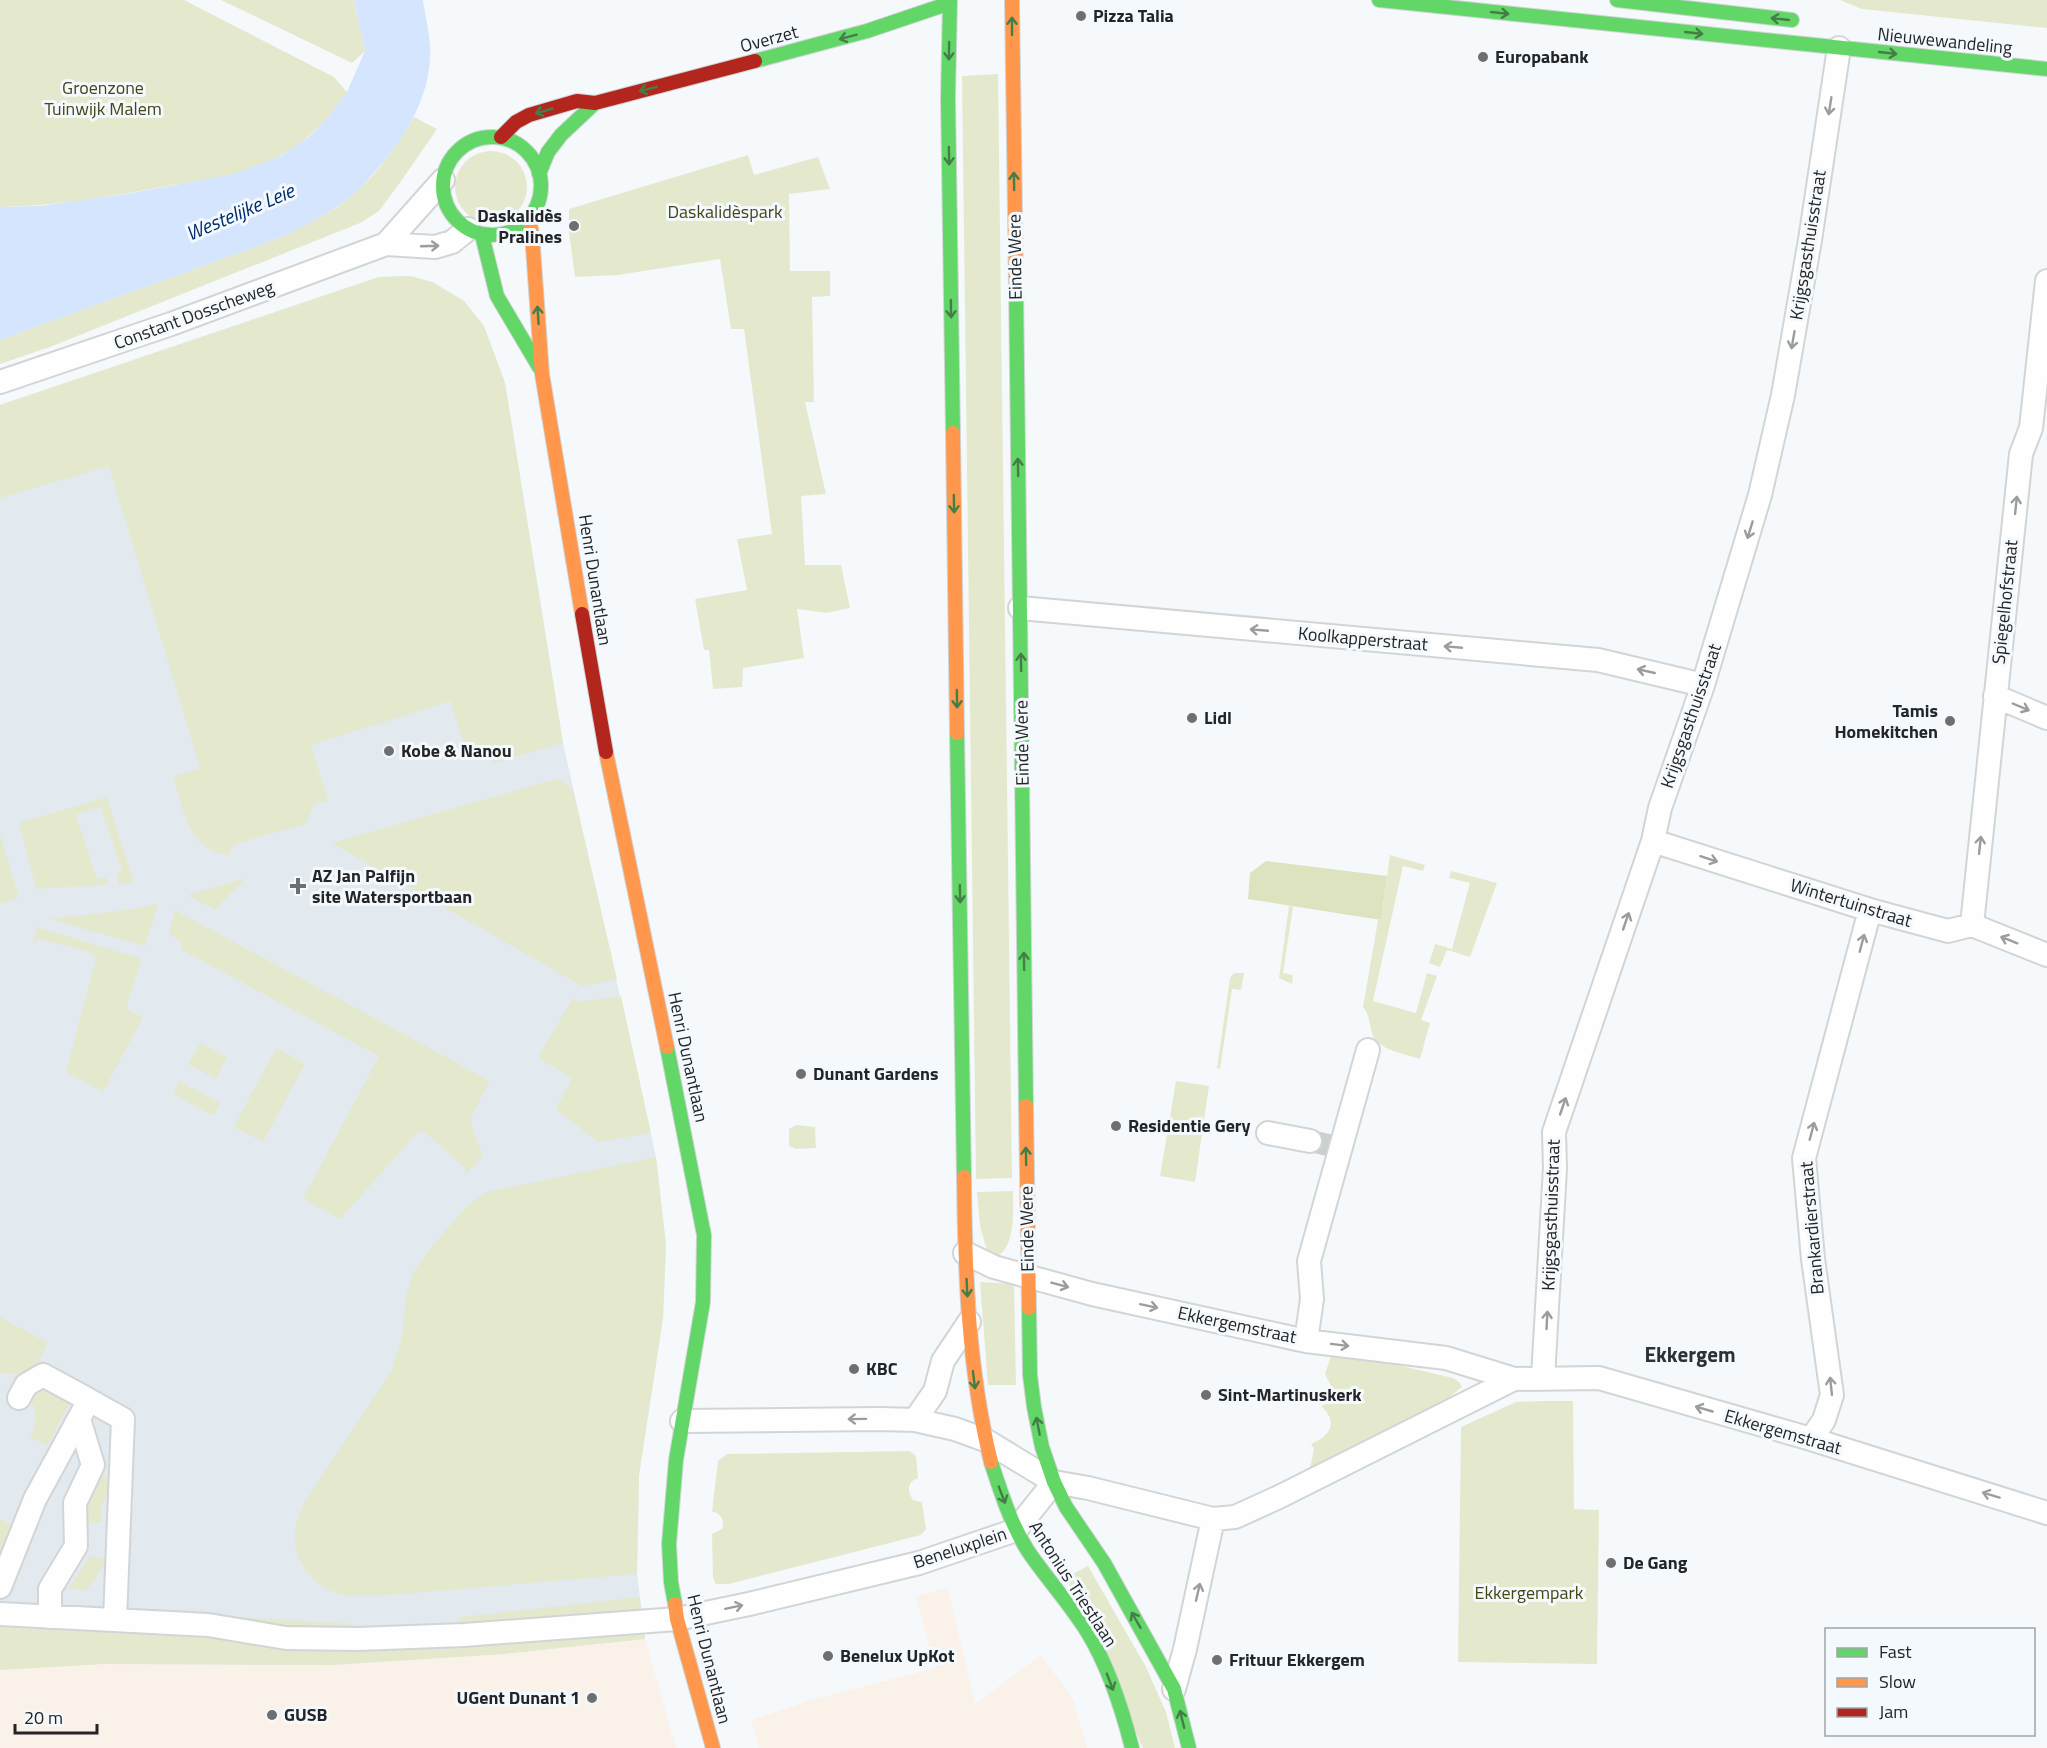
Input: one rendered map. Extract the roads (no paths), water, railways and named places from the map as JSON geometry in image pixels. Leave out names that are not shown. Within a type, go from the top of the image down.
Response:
[{"type":"main road","name":"Einde Were","points":[[1012,0],[1029,1341],[1034,1407],[1042,1447],[1054,1482]]},
{"type":"main road","name":"Nieuwewandeling","points":[[1379,0],[2047,69]]},
{"type":"main road","points":[[953,1],[948,88],[965,1253],[974,1383],[985,1440]]},
{"type":"main road","name":"Overzet","points":[[501,138],[516,122],[529,115],[577,101],[595,103],[869,31],[953,1]]},
{"type":"main road","name":"Nieuwewandeling","points":[[1548,18],[1555,7],[1613,13],[1624,1],[1744,7],[1801,21]]},
{"type":"main road","points":[[1740,38],[1744,7]]},
{"type":"main road","name":"Nieuwewandeling","points":[[1839,48],[1842,36],[1902,43],[1911,39]]},
{"type":"main road","name":"Overzet","points":[[529,219],[537,207],[541,192],[539,174],[549,152],[561,135],[595,103]]},
{"type":"main road","points":[[529,219],[515,230],[499,235],[475,232],[456,220],[448,209],[443,195],[443,180],[447,166],[464,145],[491,136],[522,147],[532,158],[539,174]]},
{"type":"main road","name":"Henri Dunantlaan","points":[[529,219],[542,374],[606,753],[704,1235],[703,1302],[674,1471],[669,1544],[671,1582],[677,1619],[713,1748]]},
{"type":"main road","name":"Henri Dunantlaan","points":[[475,232],[497,296],[542,374]]},
{"type":"main road","name":"Antonius Triestlaan","points":[[985,1440],[1000,1490],[1016,1530],[1083,1625],[1103,1663],[1128,1729],[1132,1748]]},
{"type":"main road","name":"Antonius Triestlaan","points":[[1054,1482],[1066,1507],[1109,1572],[1174,1689],[1189,1748]]},
{"type":"street","name":"Krijgsgasthuisstraat","points":[[1543,1378],[1555,1167],[1554,1132],[1653,841],[1660,808],[1703,685],[1760,495],[1783,395],[1810,240],[1839,48]]},
{"type":"street","name":"Constant Dosscheweg","points":[[387,244],[443,180]]},
{"type":"street","name":"Constant Dosscheweg","points":[[0,382],[171,324],[387,244],[435,247],[475,232]]},
{"type":"street","name":"Spiegelhofstraat","points":[[1972,925],[2021,454],[2031,428],[2047,281]]},
{"type":"street","name":"Koolkapperstraat","points":[[1020,608],[1598,660],[1703,685]]},
{"type":"street","points":[[1995,696],[2047,718]]},
{"type":"street","name":"Wintertuinstraat","points":[[1653,841],[1870,910],[1948,931],[1972,925]]},
{"type":"street","name":"Brankardierstraat","points":[[1811,1439],[1824,1420],[1832,1395],[1813,1259],[1804,1158],[1870,910]]},
{"type":"street","points":[[1972,925],[2047,955]]},
{"type":"street","points":[[1306,1341],[1312,1299],[1309,1261],[1337,1146],[1368,1050]]},
{"type":"street","points":[[1268,1133],[1310,1141]]},
{"type":"street","name":"Ekkergemstraat","points":[[965,1253],[994,1267],[1092,1293],[1306,1341],[1446,1358],[1514,1379],[1599,1378],[1811,1439],[2047,1513]]},
{"type":"street","points":[[915,1420],[935,1391],[943,1361],[969,1322]]},
{"type":"street","points":[[19,1398],[26,1385],[43,1375],[84,1409],[123,1419],[115,1620]]},
{"type":"street","name":"Ekkergemstraat","points":[[1054,1482],[1088,1488],[1213,1519],[1235,1517],[1514,1379]]},
{"type":"street","points":[[0,1587],[35,1499],[84,1409]]},
{"type":"street","points":[[50,1617],[50,1589],[76,1546],[75,1503],[93,1465],[84,1409]]},
{"type":"street","points":[[682,1421],[915,1420],[955,1429],[985,1440],[1054,1482]]},
{"type":"street","name":"Beneluxplein","points":[[0,1614],[208,1625],[286,1638],[358,1639],[464,1635],[677,1619],[919,1563],[1016,1530],[1054,1482]]},
{"type":"street","points":[[1174,1689],[1188,1638],[1213,1519]]},
{"type":"water","name":"Westelijke Leie","points":[[354,0],[423,0],[430,45],[427,81],[414,116],[395,147],[358,191],[327,213],[282,237],[0,340],[0,207],[39,206],[126,194],[233,174],[281,156],[310,136],[347,92],[365,51]]},
{"type":"tunnel","points":[[1310,1141],[1333,1146]]},
{"type":"place","name":"Pizza Talia","points":[[1081,16]]},
{"type":"place","name":"Europabank","points":[[1483,57]]},
{"type":"place","name":"Daskalidès Pralines","points":[[574,226]]},
{"type":"place","name":"Lidl","points":[[1192,718]]},
{"type":"place","name":"Tamis Homekitchen","points":[[1950,721]]},
{"type":"place","name":"Kobe & Nanou","points":[[389,751]]},
{"type":"place","name":"AZ Jan Palfijn site Watersportbaan","points":[[298,886]]},
{"type":"place","name":"Dunant Gardens","points":[[801,1074]]},
{"type":"place","name":"Residentie Gery","points":[[1116,1126]]},
{"type":"place","name":"KBC","points":[[854,1369]]},
{"type":"place","name":"Sint-Martinuskerk","points":[[1206,1395]]},
{"type":"place","name":"De Gang","points":[[1611,1563]]},
{"type":"place","name":"Benelux UpKot","points":[[828,1656]]},
{"type":"place","name":"Frituur Ekkergem","points":[[1217,1660]]},
{"type":"place","name":"UGent Dunant 1","points":[[592,1698]]},
{"type":"place","name":"GUSB","points":[[272,1715]]},
{"type":"district","name":"Ekkergem","points":[[1690,1355]]},
{"type":"park label","name":"Groenzone Tuinwijk Malem","points":[[103,98]]},
{"type":"park label","name":"Daskalidèspark","points":[[725,212]]},
{"type":"park label","name":"Ekkergempark","points":[[1529,1593]]}]
